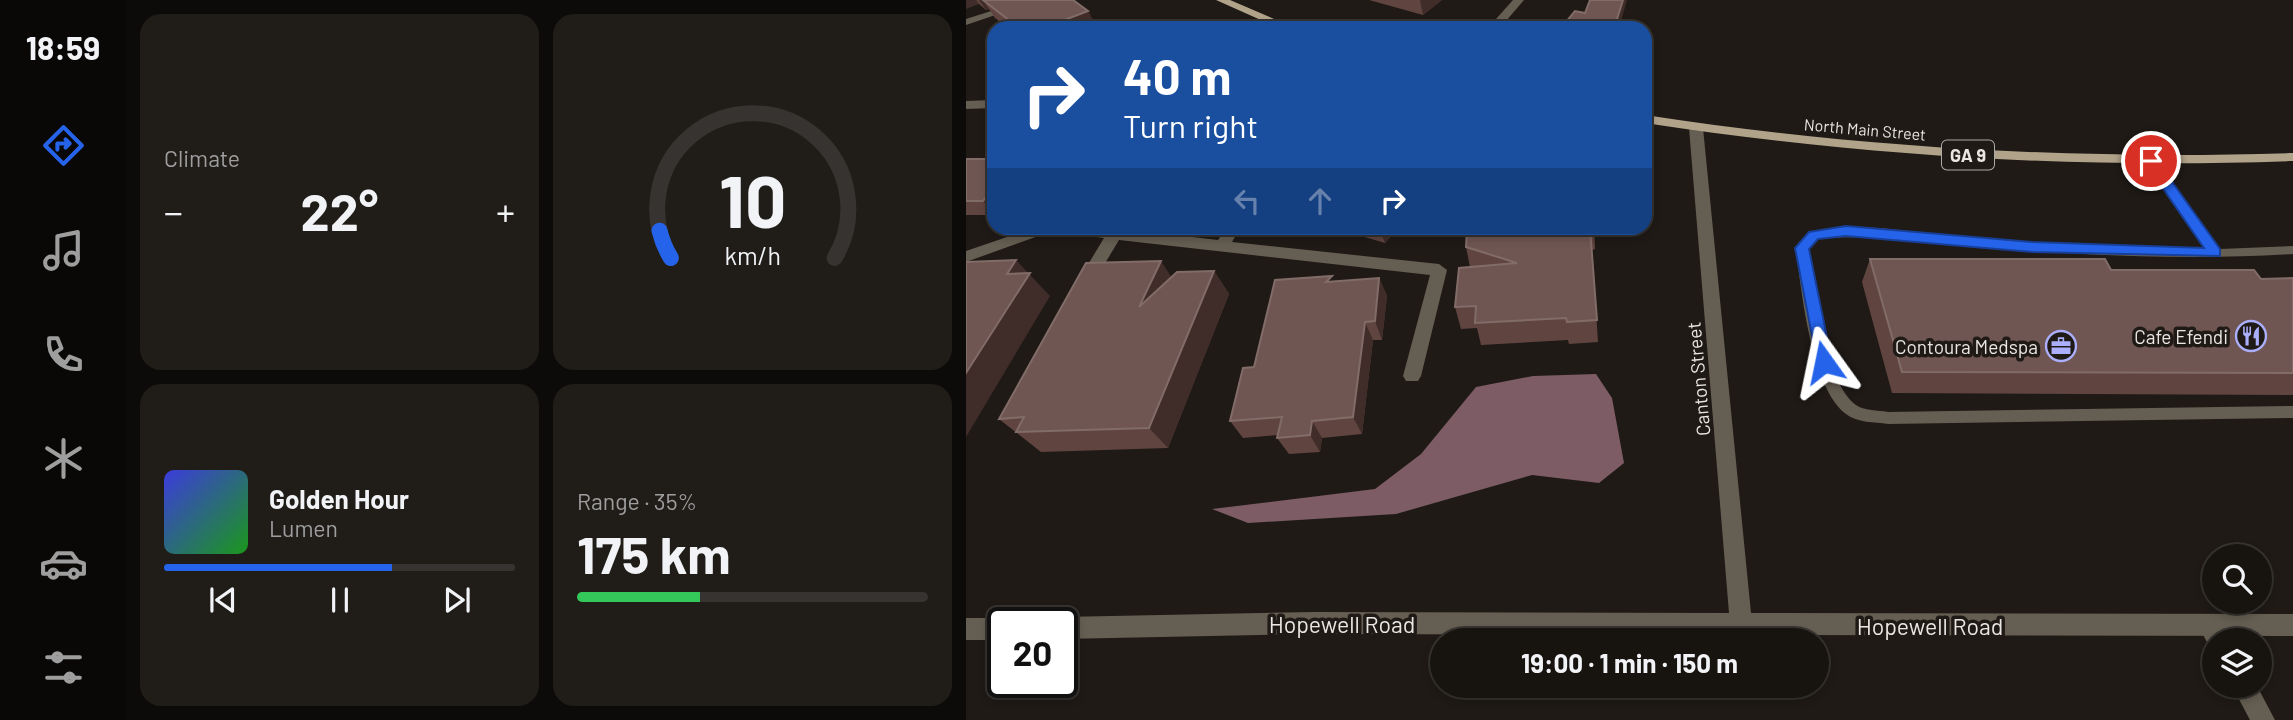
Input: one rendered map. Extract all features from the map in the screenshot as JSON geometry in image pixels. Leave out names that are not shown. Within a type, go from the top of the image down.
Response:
[{"type":"main road","points":[[1221,0],[1272,21]]},
{"type":"main road","name":"North Main Street","points":[[1652,120],[1696,128],[1898,151],[2020,159],[2151,161],[2293,158]]},
{"type":"street","points":[[1500,21],[1519,0]]},
{"type":"street","points":[[966,105],[987,104]]},
{"type":"street","name":"Canton Street","points":[[1696,128],[1741,626]]},
{"type":"street","points":[[966,257],[1027,235]]},
{"type":"street","points":[[1079,293],[1114,235]]},
{"type":"street","points":[[1133,235],[1439,270],[1412,376]]},
{"type":"street","points":[[1223,245],[1229,235]]},
{"type":"street","name":"Hopewell Road","points":[[1078,628],[1314,623],[2202,633]]},
{"type":"street","name":"Hopewell Road","points":[[2263,628],[2293,625]]},
{"type":"street","points":[[966,629],[987,629]]},
{"type":"street","points":[[2251,698],[2263,720]]},
{"type":"lane","points":[[966,22],[1035,0]]},
{"type":"lane","points":[[2151,161],[2216,253]]},
{"type":"lane","points":[[2293,250],[2216,253],[2032,247],[1846,231],[1814,235],[1802,248],[1824,362],[1835,391],[1852,411],[1888,418],[2293,412]]},
{"type":"shaded area","points":[[1596,374],[1612,398],[1624,463],[1599,483],[1532,475],[1396,514],[1248,523],[1212,509],[1375,489],[1421,454],[1476,387],[1533,376]]},
{"type":"building","points":[[983,0],[1073,0],[1088,11],[1062,21],[1010,21]]},
{"type":"building","points":[[1590,0],[1623,0],[1616,21],[1567,21],[1575,11],[1585,13]]},
{"type":"building","points":[[966,159],[987,159],[987,196],[983,201],[966,201]]},
{"type":"building","points":[[1467,235],[1591,235],[1597,320],[1567,322],[1566,318],[1475,323],[1476,306],[1455,307],[1459,268],[1517,263],[1466,247]]},
{"type":"building","points":[[1870,259],[2105,259],[2111,270],[2254,270],[2261,279],[2293,278],[2293,373],[1902,372]]},
{"type":"building","points":[[1016,260],[1007,274],[1030,273],[966,373],[966,262]]},
{"type":"building","points":[[1161,261],[1139,307],[1177,272],[1214,271],[1149,428],[1016,432],[1024,417],[999,419],[1086,263]]},
{"type":"building","points":[[1332,276],[1326,282],[1379,278],[1375,321],[1365,322],[1353,417],[1312,421],[1310,435],[1277,438],[1282,417],[1230,421],[1243,368],[1254,367],[1275,280]]},
{"type":"place","name":"Cafe Efendi","points":[[2251,336]]},
{"type":"place","name":"Contoura Medspa","points":[[2061,346]]},
{"type":"route","points":[[1824,362],[1802,248],[1814,235],[1846,231],[2032,247],[2216,253],[2151,161]]}]
